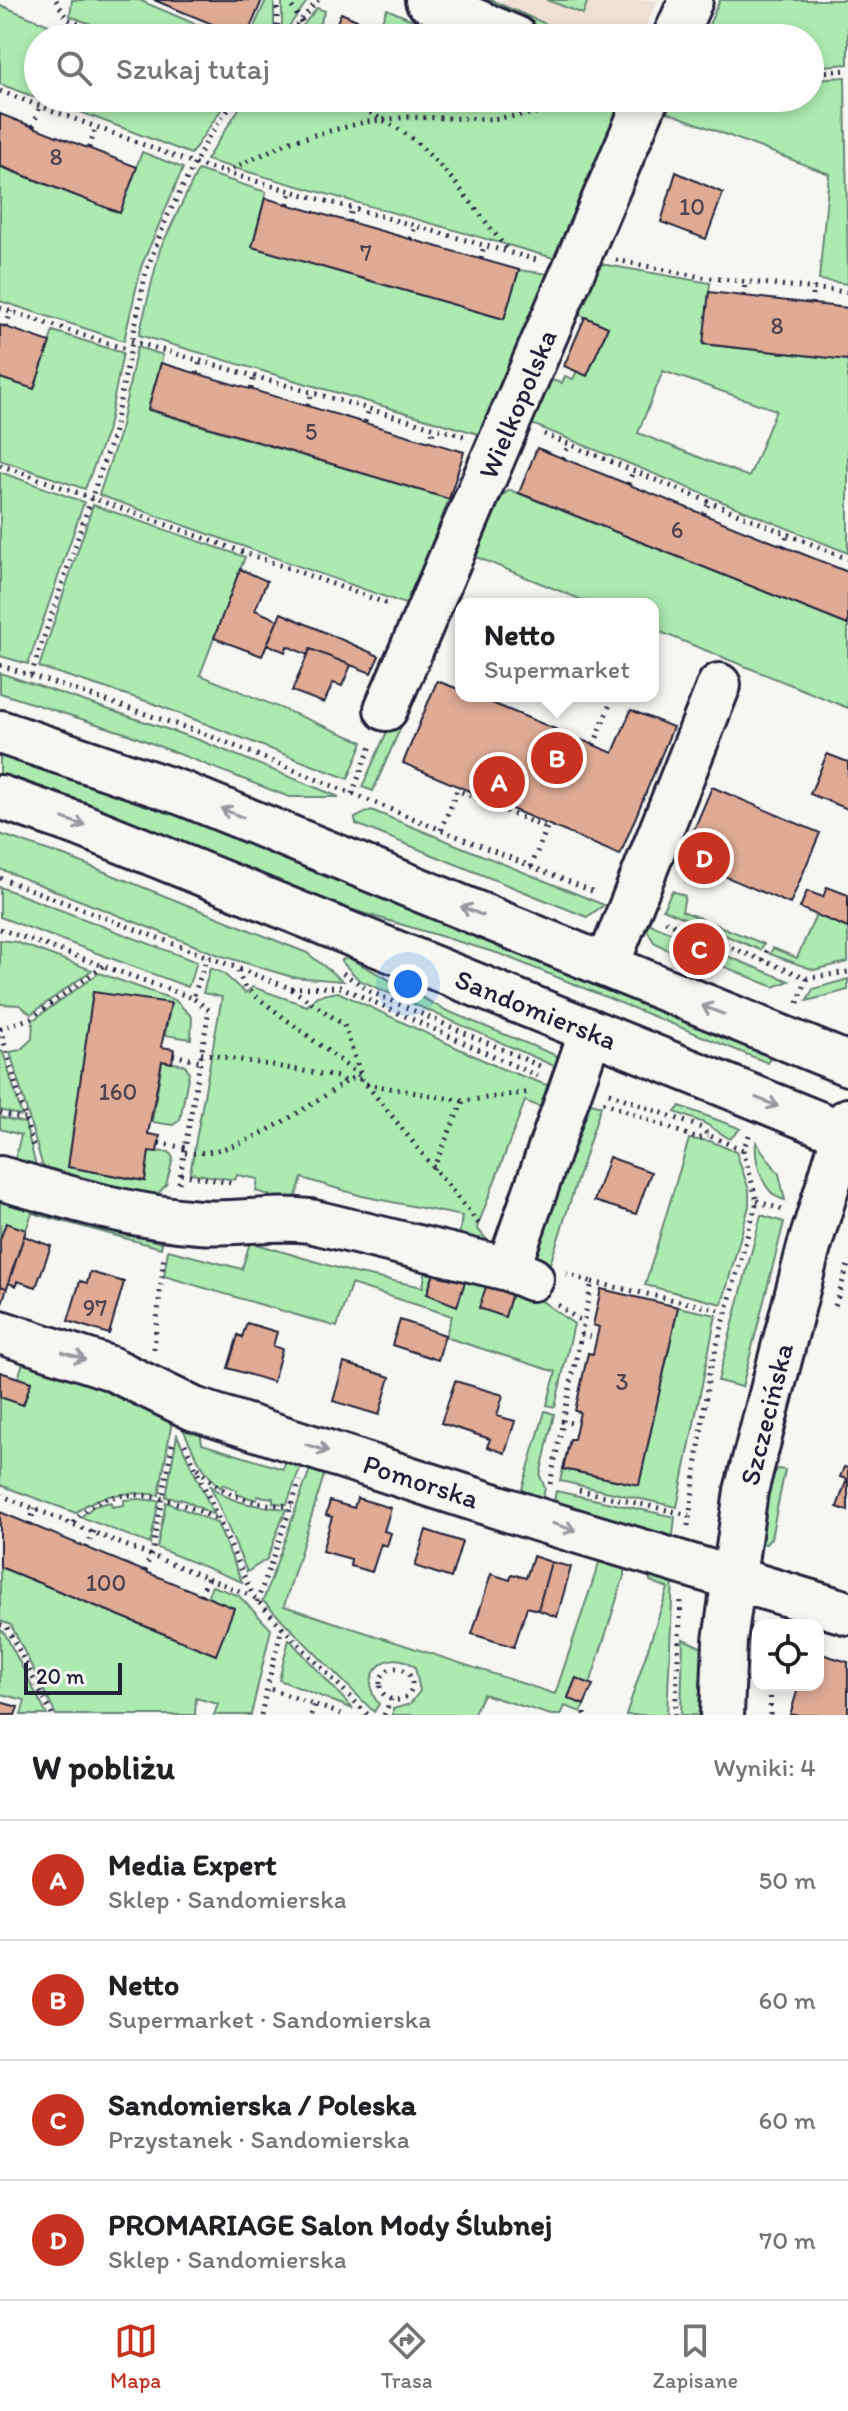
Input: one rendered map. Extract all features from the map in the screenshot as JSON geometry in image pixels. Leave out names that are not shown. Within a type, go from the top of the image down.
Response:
[{"type":"street","points":[[427,0],[483,24]]},
{"type":"street","points":[[680,24],[691,0]]},
{"type":"street","name":"Wielkopolska","points":[[386,709],[574,270],[627,112]]},
{"type":"street","points":[[607,966],[719,685]]},
{"type":"street","points":[[0,732],[184,794],[848,1064]]},
{"type":"street","name":"Sandomierska","points":[[0,797],[81,825],[591,1031],[846,1129]]},
{"type":"street","points":[[0,1178],[131,1215],[175,1203],[218,1223],[295,1219],[518,1266],[561,1086],[591,1031]]},
{"type":"street","name":"Szczecińska","points":[[722,1715],[732,1577],[746,1491],[761,1425],[846,1129]]},
{"type":"street","name":"Pomorska","points":[[0,1332],[110,1368],[194,1409],[848,1613]]},
{"type":"path","points":[[56,0],[67,19],[79,24]]},
{"type":"path","points":[[277,0],[278,24]]},
{"type":"path","points":[[288,0],[303,24]]},
{"type":"path","points":[[298,24],[318,0]]},
{"type":"path","points":[[824,72],[848,70]]},
{"type":"path","points":[[0,91],[24,100]]},
{"type":"path","points":[[33,126],[38,112]]},
{"type":"path","points":[[56,112],[195,164],[574,270]]},
{"type":"path","points":[[31,675],[113,435],[146,272],[167,217],[209,136],[227,112]]},
{"type":"path","points":[[369,112],[416,142],[452,179],[509,252]]},
{"type":"path","points":[[224,172],[308,135],[379,120],[492,119],[543,112]]},
{"type":"path","points":[[89,148],[96,127]]},
{"type":"path","points":[[288,204],[291,191]]},
{"type":"path","points":[[349,222],[352,208]]},
{"type":"path","points":[[411,239],[415,226]]},
{"type":"path","points":[[481,259],[484,245]]},
{"type":"path","points":[[614,259],[701,277],[848,292]]},
{"type":"path","points":[[744,296],[745,281]]},
{"type":"path","points":[[812,304],[814,287]]},
{"type":"path","points":[[0,308],[129,350]]},
{"type":"path","points":[[6,327],[11,311]]},
{"type":"path","points":[[131,341],[499,446]]},
{"type":"path","points":[[197,373],[200,361]]},
{"type":"path","points":[[251,389],[254,376]]},
{"type":"path","points":[[308,406],[312,393]]},
{"type":"path","points":[[365,422],[369,409]]},
{"type":"path","points":[[430,442],[434,428]]},
{"type":"path","points":[[539,432],[848,559]]},
{"type":"path","points":[[563,458],[569,444]]},
{"type":"path","points":[[0,465],[425,618]]},
{"type":"path","points":[[628,484],[633,471]]},
{"type":"path","points":[[704,514],[709,502]]},
{"type":"path","points":[[783,546],[788,534]]},
{"type":"path","points":[[0,665],[134,707],[807,978],[848,972]]},
{"type":"path","points":[[594,745],[610,704]]},
{"type":"path","points":[[352,794],[359,773]]},
{"type":"path","points":[[441,830],[457,790],[547,826],[531,867]]},
{"type":"path","points":[[0,878],[290,988],[344,1025],[364,1082]]},
{"type":"path","points":[[0,929],[193,998],[209,1010],[162,1265],[153,1359],[160,1392]]},
{"type":"path","points":[[690,932],[681,953],[696,959]]},
{"type":"path","points":[[762,960],[769,946]]},
{"type":"path","points":[[193,998],[207,957]]},
{"type":"path","points":[[37,1161],[0,1028],[31,1018],[103,966]]},
{"type":"path","points":[[237,970],[245,988],[348,1064],[481,1227],[518,1266],[549,1269],[592,1282],[725,1311]]},
{"type":"path","points":[[784,995],[799,1000],[807,978]]},
{"type":"path","points":[[290,988],[341,987],[561,1086],[698,1139],[708,1135],[743,1150]]},
{"type":"path","points":[[201,1053],[338,1077],[345,1082]]},
{"type":"path","points":[[173,1055],[200,1061]]},
{"type":"path","points":[[159,1143],[203,1154],[266,1131],[345,1082],[364,1082],[463,1101],[561,1086]]},
{"type":"path","points":[[433,1169],[463,1101]]},
{"type":"path","points":[[0,1113],[26,1120]]},
{"type":"path","points":[[687,1532],[709,1374],[757,1201],[743,1150],[750,1133]]},
{"type":"path","points":[[181,1174],[240,1184]]},
{"type":"path","points":[[757,1201],[789,1212]]},
{"type":"path","points":[[551,1484],[549,1472],[592,1282]]},
{"type":"path","points":[[581,1334],[596,1338]]},
{"type":"path","points":[[561,1421],[578,1424]]},
{"type":"path","points":[[182,1437],[255,1599],[368,1715]]},
{"type":"path","points":[[145,1571],[173,1438]]},
{"type":"path","points":[[255,1599],[313,1447]]},
{"type":"path","points":[[194,1464],[211,1483],[229,1494],[257,1503],[292,1506]]},
{"type":"path","points":[[566,1487],[689,1515]]},
{"type":"path","points":[[0,1495],[151,1553],[255,1599]]},
{"type":"path","points":[[74,1523],[81,1512],[93,1504],[133,1495],[162,1498],[194,1507],[220,1521]]},
{"type":"path","points":[[29,1524],[35,1508]]},
{"type":"path","points":[[87,1548],[93,1531]]},
{"type":"path","points":[[201,1595],[208,1577]]},
{"type":"path","points":[[675,1715],[682,1593]]},
{"type":"path","points":[[0,1625],[7,1627],[52,1715]]},
{"type":"path","points":[[261,1715],[282,1627]]},
{"type":"path","points":[[392,1668],[402,1669],[410,1677],[411,1687],[401,1699],[391,1699],[383,1693],[381,1678],[392,1668]]},
{"type":"path","points":[[267,1688],[344,1715]]},
{"type":"path","points":[[770,1715],[771,1691]]},
{"type":"path","points":[[384,1715],[391,1699]]},
{"type":"path","points":[[311,1715],[314,1705]]},
{"type":"shaded area","points":[[491,0],[658,0],[647,24],[546,24]]},
{"type":"green space","points":[[72,0],[139,0],[195,24],[91,24],[70,16]]},
{"type":"green space","points":[[266,0],[274,0],[274,24],[255,24]]},
{"type":"green space","points":[[282,0],[308,0],[291,24],[282,24]]},
{"type":"green space","points":[[471,0],[491,0],[546,24],[527,24]]},
{"type":"green space","points":[[547,0],[588,0],[583,14]]},
{"type":"green space","points":[[720,0],[848,0],[848,64],[824,66],[824,24],[709,24]]},
{"type":"green space","points":[[0,5],[46,24],[24,24],[24,93],[0,84]]},
{"type":"green space","points":[[317,8],[325,11],[319,24],[304,24]]},
{"type":"green space","points":[[387,9],[421,24],[380,24]]},
{"type":"green space","points":[[845,77],[848,284],[819,280],[829,174],[667,112],[824,112],[824,78]]},
{"type":"green space","points":[[81,112],[220,112],[191,154]]},
{"type":"green space","points":[[237,112],[615,112],[620,116],[557,259],[206,160]]},
{"type":"green space","points":[[142,152],[183,168],[141,267],[124,341],[0,301],[0,167],[119,212]]},
{"type":"green space","points":[[198,170],[266,192],[253,247],[504,319],[519,270],[549,274],[482,435],[139,335],[160,249]]},
{"type":"green space","points":[[601,264],[710,283],[704,344],[848,360],[848,553],[532,424],[551,380],[562,383],[565,376],[573,379],[577,371],[587,375],[608,327],[578,314]],"holes":[[[663,371],[776,410],[749,477],[638,433]]]},
{"type":"green space","points":[[53,331],[123,353],[107,432],[85,489],[0,460],[0,378],[34,388]]},
{"type":"green space","points":[[137,347],[163,355],[148,410],[449,499],[408,605],[99,495],[119,435]]},
{"type":"green space","points":[[0,472],[84,502],[28,664],[0,656]]},
{"type":"green space","points":[[510,490],[848,625],[848,708],[659,631],[659,598],[577,598],[476,557],[500,497]]},
{"type":"green space","points":[[93,505],[245,557],[200,675],[363,742],[348,779],[152,703],[39,667]]},
{"type":"green space","points":[[0,673],[199,740],[339,797],[289,797],[128,734],[0,693]]},
{"type":"green space","points":[[393,718],[403,722],[373,791],[362,787]]},
{"type":"green space","points":[[0,752],[165,807],[771,1054],[768,1063],[500,954],[323,901],[0,777]]},
{"type":"green space","points":[[371,810],[604,905],[587,917],[356,824],[355,818]]},
{"type":"green space","points":[[0,834],[70,858],[307,953],[343,981],[292,977],[219,955],[0,869]]},
{"type":"green space","points":[[0,887],[197,962],[188,987],[0,917]]},
{"type":"green space","points":[[672,891],[685,896],[682,911],[764,944],[760,950],[663,909]]},
{"type":"green space","points":[[816,915],[848,928],[848,962],[814,970],[770,954],[773,948],[797,958]]},
{"type":"green space","points":[[641,920],[684,938],[677,955],[654,942]]},
{"type":"green space","points":[[0,940],[16,942],[92,970],[31,1014],[20,1005],[0,1004]]},
{"type":"green space","points":[[717,952],[789,981],[774,987],[715,963]]},
{"type":"green space","points":[[347,957],[445,1010],[562,1058],[561,1069],[359,980],[341,961]]},
{"type":"green space","points":[[210,968],[223,973],[245,993],[253,987],[307,1006],[317,996],[338,992],[500,1068],[555,1088],[543,1108],[525,1101],[477,1228],[487,1240],[459,1237],[462,1216],[362,1196],[302,1178],[295,1199],[269,1199],[269,1195],[256,1191],[258,1179],[237,1175],[235,1180],[190,1173],[222,997],[203,993]]},
{"type":"green space","points":[[99,973],[175,1000],[192,1017],[191,1039],[165,1035],[171,1004],[68,1167],[144,1181],[149,1151],[169,1152],[173,1158],[166,1185],[154,1198],[44,1171],[10,1052],[20,1050],[32,1039],[33,1020]]},
{"type":"green space","points":[[848,979],[848,990],[807,1001],[813,989]]},
{"type":"green space","points":[[0,1051],[3,1052],[22,1116],[0,1110]]},
{"type":"green space","points":[[162,1061],[185,1065],[189,1072],[180,1120],[173,1125],[152,1122]]},
{"type":"green space","points":[[585,1101],[601,1106],[550,1264],[535,1253]]},
{"type":"green space","points":[[680,1106],[740,1129],[730,1139],[704,1123],[675,1112]]},
{"type":"green space","points":[[0,1117],[25,1123],[37,1170],[14,1163],[21,1135],[0,1129]]},
{"type":"green space","points":[[689,1139],[710,1141],[736,1152],[749,1190],[749,1206],[722,1304],[645,1285]]},
{"type":"green space","points":[[756,1142],[779,1174],[785,1200],[771,1192],[762,1177]]},
{"type":"green space","points":[[0,1198],[162,1243],[161,1248],[32,1213],[26,1230],[6,1223],[0,1240]]},
{"type":"green space","points":[[761,1215],[784,1222],[742,1387],[718,1381]]},
{"type":"green space","points":[[250,1242],[354,1273],[423,1287],[427,1261],[435,1270],[427,1294],[457,1305],[466,1279],[488,1281],[480,1309],[505,1316],[513,1289],[536,1297],[574,1324],[555,1407],[547,1405],[556,1372],[445,1337],[452,1316],[351,1284],[337,1327],[164,1276],[168,1250],[242,1269]]},
{"type":"green space","points":[[678,1307],[716,1315],[677,1507],[560,1481],[563,1469],[639,1485]]},
{"type":"green space","points":[[27,1351],[174,1410],[159,1495],[137,1493],[104,1497],[76,1513],[0,1485],[0,1397],[24,1404],[31,1382],[18,1378]]},
{"type":"green space","points":[[545,1411],[554,1414],[540,1476],[545,1488],[541,1507],[520,1496]]},
{"type":"green space","points":[[199,1421],[202,1444],[283,1469],[290,1448],[305,1454],[287,1504],[273,1503],[273,1498],[258,1496],[257,1500],[236,1494],[237,1490],[223,1484],[221,1488],[202,1466],[180,1422]]},
{"type":"green space","points":[[177,1435],[214,1515],[184,1500],[166,1497]]},
{"type":"green space","points":[[314,1458],[328,1462],[284,1606],[555,1694],[604,1548],[624,1555],[624,1576],[590,1684],[576,1678],[568,1697],[584,1705],[581,1712],[565,1706],[561,1715],[551,1715],[483,1694],[473,1715],[393,1715],[393,1709],[410,1704],[420,1691],[415,1667],[395,1659],[386,1661],[373,1674],[373,1694],[379,1704],[374,1712],[263,1601]]},
{"type":"green space","points":[[778,1469],[785,1470],[771,1538],[766,1544],[759,1542],[761,1514],[765,1493]]},
{"type":"green space","points":[[210,1485],[236,1501],[286,1509],[267,1559],[247,1572]]},
{"type":"green space","points":[[556,1491],[675,1517],[672,1544],[552,1511]]},
{"type":"green space","points":[[124,1500],[159,1501],[150,1544],[81,1517],[94,1506],[111,1502],[112,1507],[124,1505]]},
{"type":"green space","points":[[166,1502],[217,1523],[242,1582],[157,1548]]},
{"type":"green space","points":[[0,1567],[215,1655],[234,1608],[207,1597],[212,1586],[238,1595],[271,1629],[251,1715],[214,1715],[218,1704],[196,1698],[195,1715],[56,1715],[11,1625],[0,1621]]},
{"type":"green space","points":[[649,1574],[673,1578],[667,1715],[626,1715],[668,1588],[650,1581]]},
{"type":"green space","points":[[0,1630],[4,1632],[47,1715],[21,1715],[25,1700],[0,1694]]},
{"type":"green space","points":[[289,1639],[353,1709],[279,1680]]},
{"type":"green space","points":[[683,1639],[705,1649],[703,1715],[681,1715]]},
{"type":"building","points":[[154,0],[262,0],[252,24],[212,24]]},
{"type":"building","points":[[341,13],[366,24],[336,24]]},
{"type":"building","points":[[0,114],[137,167],[120,213],[0,166]]},
{"type":"building","points":[[676,172],[723,193],[706,239],[661,222]]},
{"type":"building","points":[[265,198],[519,270],[504,319],[252,247]]},
{"type":"building","points":[[709,292],[848,308],[848,360],[703,344]]},
{"type":"building","points":[[585,317],[608,327],[587,376],[564,366]]},
{"type":"building","points":[[0,325],[50,342],[34,389],[0,378]]},
{"type":"building","points":[[161,363],[464,452],[449,499],[148,409]]},
{"type":"building","points":[[537,448],[848,572],[848,625],[519,493]]},
{"type":"building","points":[[240,569],[267,581],[255,610],[278,620],[262,656],[214,638]]},
{"type":"building","points":[[281,613],[379,656],[371,673],[310,649],[308,655],[287,646],[285,652],[267,644]]},
{"type":"building","points":[[310,649],[351,665],[342,686],[333,683],[324,703],[292,691]]},
{"type":"building","points":[[437,681],[455,688],[455,702],[490,702],[613,753],[631,710],[673,727],[620,855],[403,763]]},
{"type":"building","points":[[827,754],[848,762],[848,809],[810,794]]},
{"type":"building","points":[[712,787],[820,833],[790,904],[682,858]]},
{"type":"building","points":[[827,887],[848,895],[848,928],[800,908],[807,891],[823,897]]},
{"type":"building","points":[[690,941],[717,952],[714,959],[687,948]]},
{"type":"building","points":[[93,992],[171,1003],[161,1047],[174,1049],[172,1063],[162,1061],[148,1134],[160,1136],[157,1152],[149,1151],[145,1181],[68,1167]]},
{"type":"building","points":[[609,1157],[651,1172],[636,1214],[594,1201]]},
{"type":"building","points":[[6,1223],[26,1230],[7,1288],[0,1286],[0,1240]]},
{"type":"building","points":[[24,1236],[51,1246],[36,1287],[17,1281],[16,1286],[8,1283]]},
{"type":"building","points":[[435,1270],[466,1279],[457,1306],[427,1294]]},
{"type":"building","points":[[90,1272],[124,1282],[109,1334],[68,1321],[80,1281],[87,1283]]},
{"type":"building","points":[[488,1281],[513,1289],[505,1317],[479,1308]]},
{"type":"building","points":[[0,1286],[7,1288],[0,1309]]},
{"type":"building","points":[[601,1289],[678,1307],[639,1485],[563,1469],[580,1412],[575,1411],[588,1353],[593,1354],[599,1327],[593,1325]]},
{"type":"building","points":[[400,1320],[445,1335],[438,1360],[392,1345]]},
{"type":"building","points":[[247,1323],[277,1332],[273,1346],[282,1349],[273,1382],[228,1368],[238,1335],[242,1337]]},
{"type":"building","points":[[344,1363],[390,1377],[379,1415],[333,1401]]},
{"type":"building","points":[[0,1372],[31,1382],[23,1405],[0,1397]]},
{"type":"building","points":[[455,1381],[503,1395],[497,1416],[515,1421],[505,1453],[487,1447],[490,1439],[441,1423]]},
{"type":"building","points":[[844,1467],[848,1468],[848,1511],[837,1507],[847,1479],[840,1477]]},
{"type":"building","points":[[357,1498],[391,1508],[384,1531],[391,1533],[387,1546],[381,1544],[372,1572],[350,1566],[351,1559],[322,1551],[332,1517],[326,1515],[330,1501],[354,1508]]},
{"type":"building","points":[[0,1512],[234,1608],[216,1655],[0,1567]]},
{"type":"building","points":[[426,1530],[462,1542],[451,1578],[415,1566]]},
{"type":"building","points":[[533,1556],[551,1562],[538,1610],[527,1607],[514,1647],[472,1634],[491,1574],[510,1580],[512,1574],[526,1578]]},
{"type":"building","points":[[551,1562],[571,1567],[557,1617],[538,1610]]},
{"type":"building","points":[[824,1655],[848,1662],[848,1715],[790,1715],[797,1691],[824,1691]]},
{"type":"building","points":[[576,1678],[593,1685],[584,1705],[568,1698]]},
{"type":"building","points":[[0,1702],[18,1707],[15,1715],[0,1715]]},
{"type":"place","name":"Netto","points":[[557,758]]},
{"type":"place","name":"Media Expert","points":[[499,782]]},
{"type":"place","name":"PROMARIAGE Salon Mody Ślubnej","points":[[704,858]]},
{"type":"place","name":"Sandomierska / Poleska","points":[[699,949]]}]
